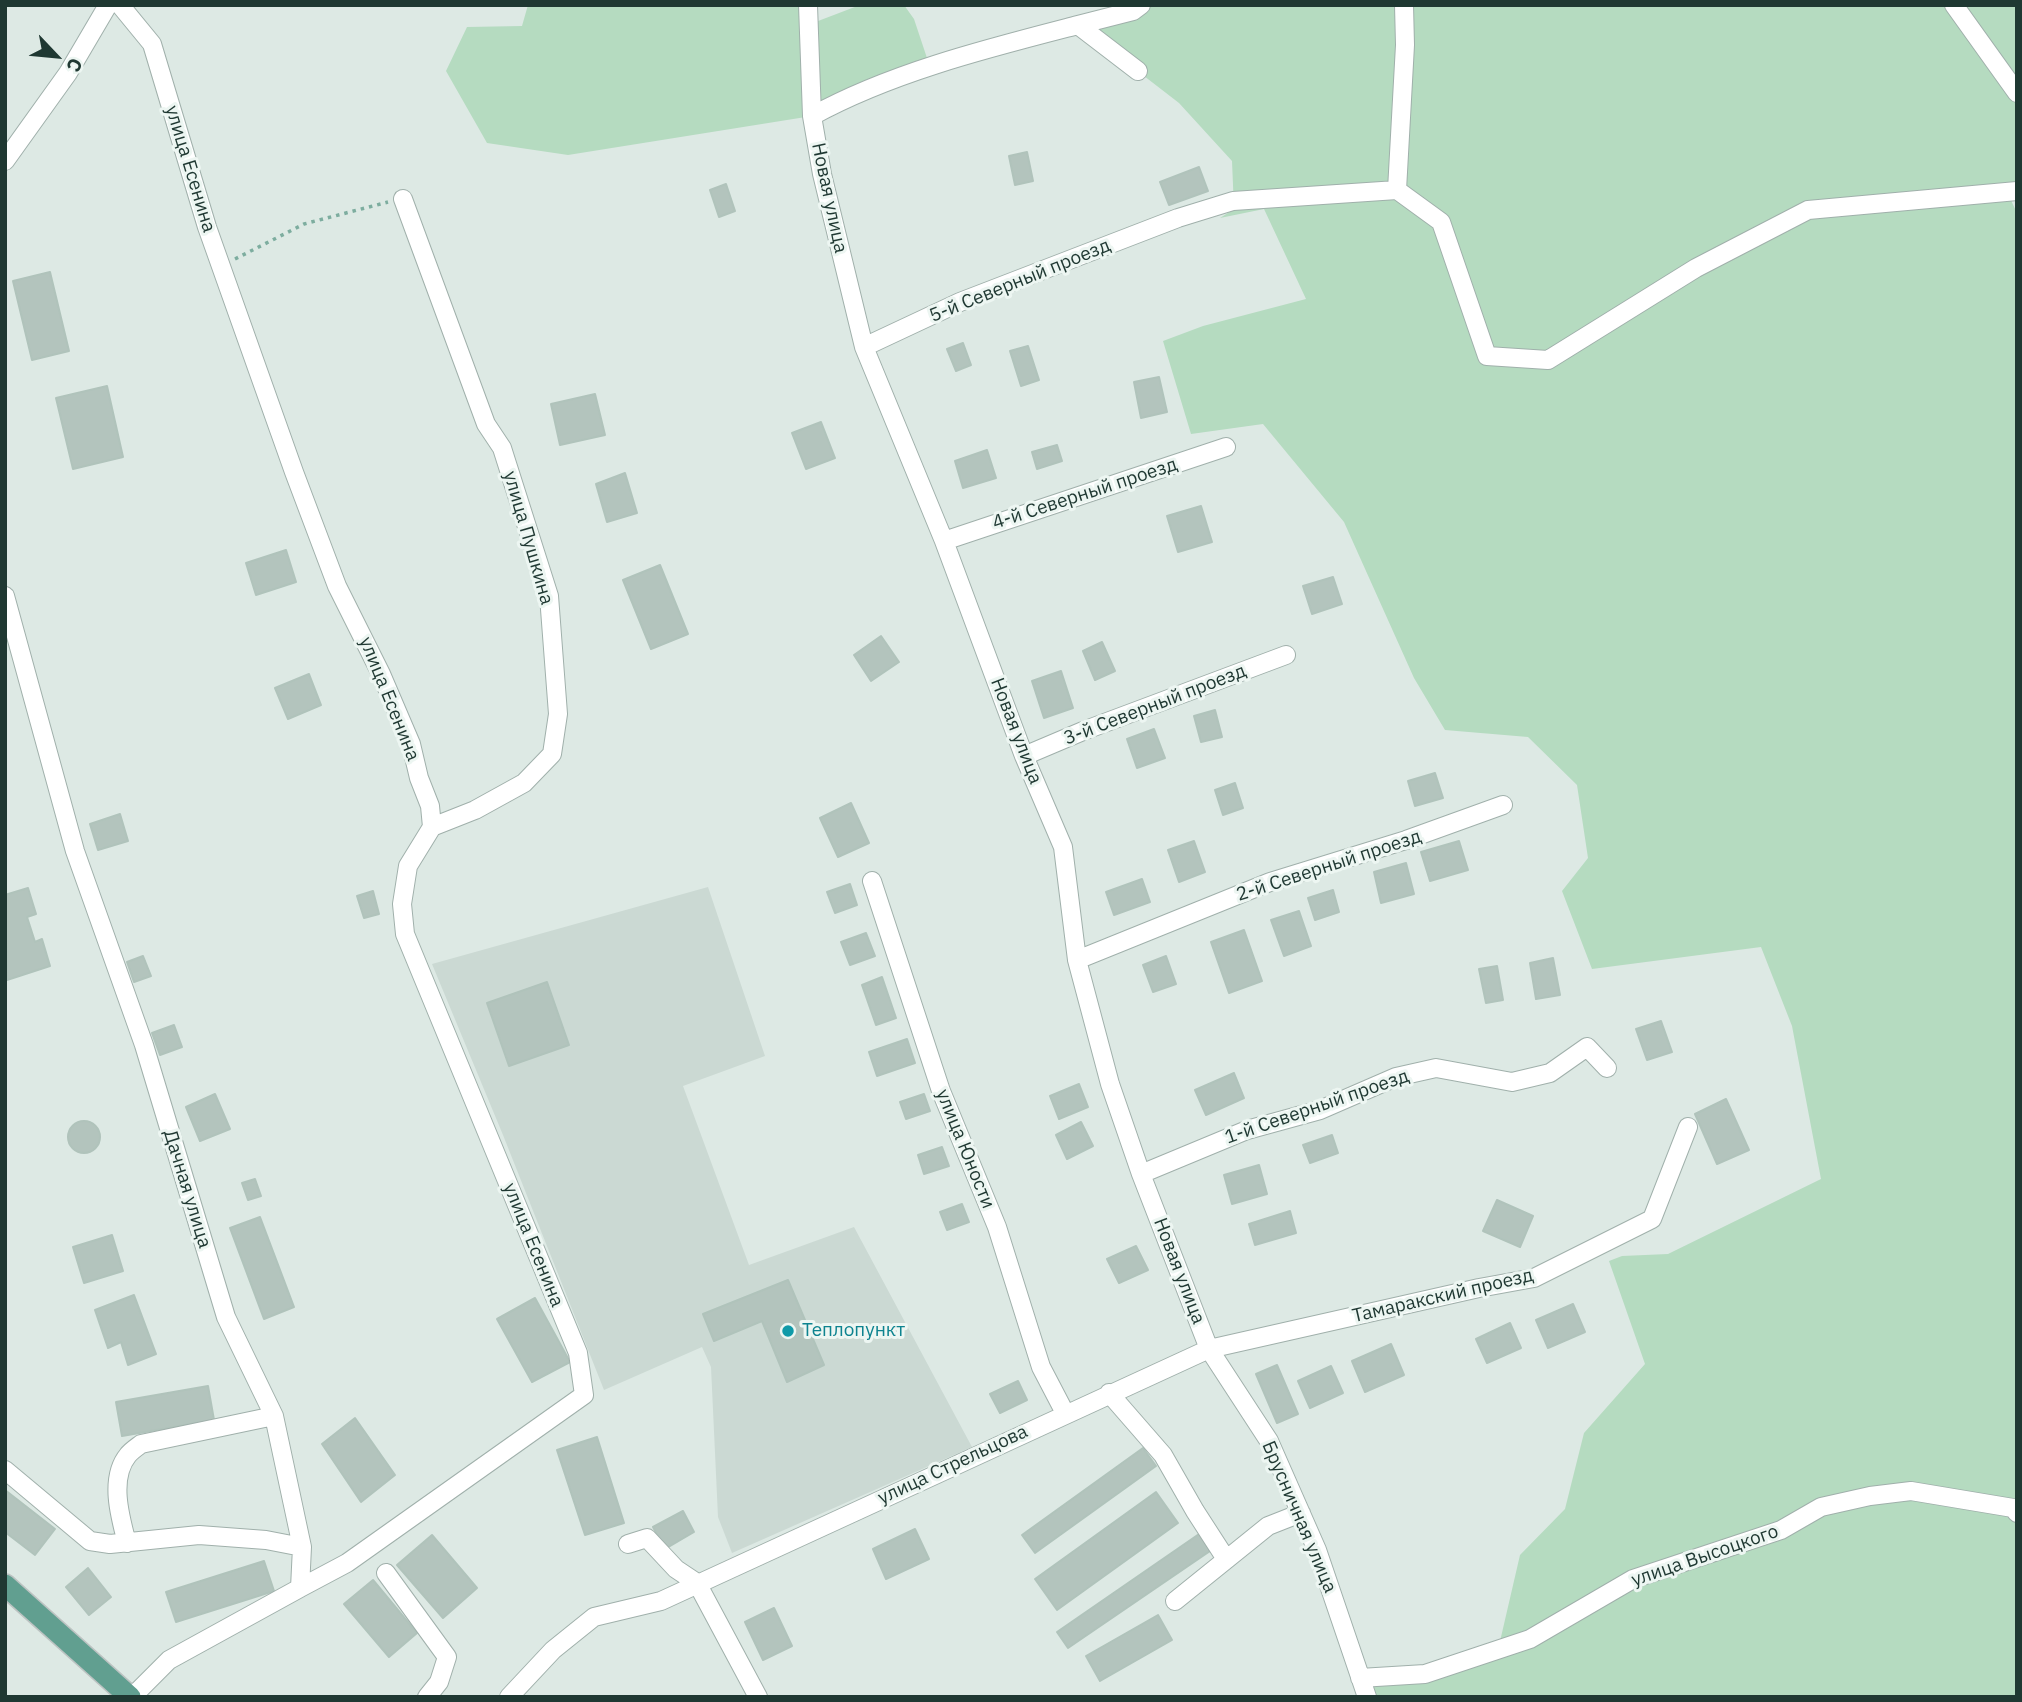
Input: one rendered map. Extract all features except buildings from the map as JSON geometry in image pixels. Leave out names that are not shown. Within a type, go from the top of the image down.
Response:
[{"type":"main road","points":[[5,1585],[131,1697]]},
{"type":"street","points":[[5,161],[68,73],[108,5]]},
{"type":"street","name":"улица Есенина","points":[[120,5],[152,44],[221,266],[337,586],[381,674],[411,744],[419,778],[430,806],[432,827],[408,866],[402,904],[405,934],[578,1353],[584,1395],[347,1563],[300,1588]]},
{"type":"street","name":"Новая улица","points":[[808,5],[811,117],[821,174],[864,347],[944,541],[1024,756],[1063,847],[1077,960],[1110,1084],[1141,1174],[1209,1349]]},
{"type":"street","points":[[811,117],[834,104],[930,67],[1133,11],[1141,5]]},
{"type":"street","points":[[1404,5],[1405,45],[1397,190],[1441,222],[1487,356],[1548,360],[1696,268],[1808,210],[2017,191]]},
{"type":"street","points":[[1954,5],[2017,93]]},
{"type":"street","points":[[1078,25],[1138,71]]},
{"type":"street","name":"5-й Северный проезд","points":[[864,347],[960,302],[1178,218],[1233,201],[1397,190]]},
{"type":"street","name":"улица Пушкина","points":[[403,198],[486,424],[502,449],[548,596],[558,714],[552,754],[524,783],[475,810],[432,827]]},
{"type":"street","name":"4-й Северный проезд","points":[[944,541],[1226,447]]},
{"type":"street","name":"Дачная улица","points":[[5,596],[75,850],[144,1045],[226,1317],[274,1416],[302,1547],[300,1588]]},
{"type":"street","name":"3-й Северный проезд","points":[[1024,756],[1083,731],[1286,655]]},
{"type":"street","name":"2-й Северный проезд","points":[[1077,960],[1270,882],[1406,840],[1503,805]]},
{"type":"street","name":"улица Юности","points":[[872,881],[941,1091],[997,1227],[1041,1367],[1065,1413]]},
{"type":"street","name":"1-й Северный проезд","points":[[1141,1174],[1247,1130],[1320,1110],[1396,1077],[1436,1068],[1513,1082],[1550,1073],[1587,1047],[1608,1068]]},
{"type":"street","name":"Тамаракский проезд","points":[[1209,1349],[1534,1278],[1651,1219],[1688,1126]]},
{"type":"street","name":"улица Стрельцова","points":[[509,1697],[552,1650],[594,1617],[661,1601],[1209,1349]]},
{"type":"street","name":"Брусничная улица","points":[[1209,1349],[1269,1441],[1317,1550],[1367,1697]]},
{"type":"street","points":[[1109,1393],[1163,1455],[1226,1559]]},
{"type":"street","points":[[127,1543],[118,1511],[118,1500],[119,1478],[127,1455],[141,1444],[170,1436],[274,1416]]},
{"type":"street","points":[[5,1470],[90,1541],[110,1544],[199,1535],[266,1540],[302,1547]]},
{"type":"street","name":"улица Высоцкого","points":[[1360,1678],[1425,1674],[1530,1639],[1633,1579],[1782,1530],[1821,1507],[1870,1496],[1911,1491],[2015,1510]]},
{"type":"street","points":[[1175,1601],[1268,1526],[1301,1513]]},
{"type":"street","points":[[628,1544],[647,1538],[676,1569],[697,1583],[758,1697]]},
{"type":"street","points":[[386,1573],[447,1657],[439,1682],[427,1697]]},
{"type":"street","points":[[131,1697],[169,1660],[300,1588]]},
{"type":"path","points":[[221,266],[304,224],[403,198]]},
{"type":"shaded area","points":[[708,887],[765,1056],[683,1086],[749,1265],[854,1227],[972,1447],[732,1553],[718,1517],[711,1367],[702,1347],[604,1390],[432,964]]},
{"type":"green space","points":[[528,5],[798,5],[805,26],[860,5],[904,5],[914,19],[930,67],[812,116],[568,155],[487,143],[446,71],[467,27],[522,26]]},
{"type":"green space","points":[[1141,5],[2017,5],[2017,191],[2007,192],[2017,213],[2017,1697],[1367,1697],[1360,1678],[1425,1674],[1498,1650],[1520,1555],[1565,1509],[1584,1433],[1645,1364],[1609,1261],[1622,1256],[1668,1254],[1821,1179],[1792,1026],[1761,947],[1592,969],[1562,891],[1588,858],[1577,785],[1528,737],[1445,730],[1414,678],[1344,522],[1263,424],[1191,434],[1163,341],[1203,326],[1306,299],[1264,209],[1220,218],[1234,209],[1232,161],[1179,103],[1078,25]]},
{"type":"place","name":"Теплопункт","points":[[788,1331]]}]
